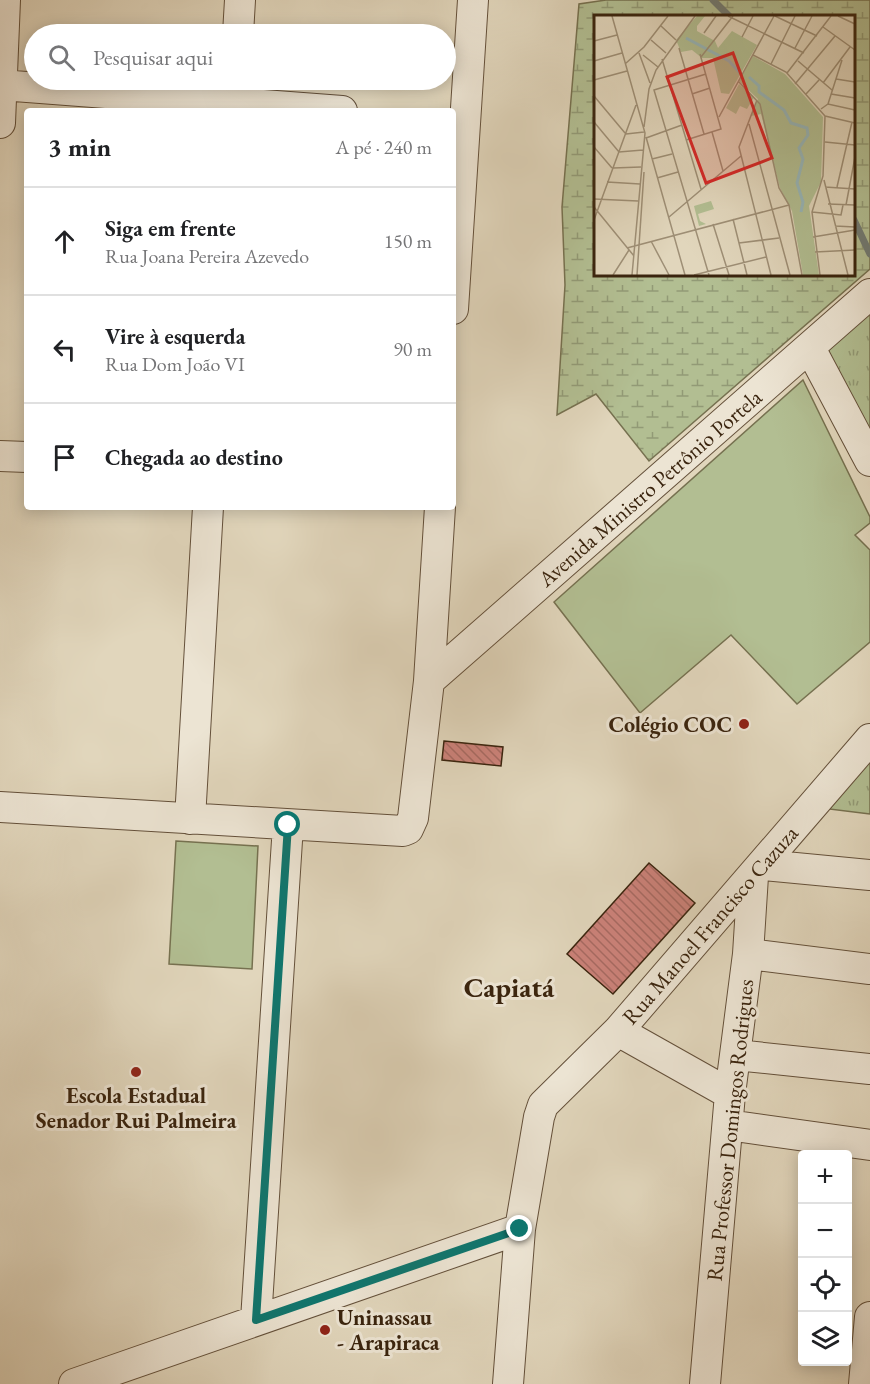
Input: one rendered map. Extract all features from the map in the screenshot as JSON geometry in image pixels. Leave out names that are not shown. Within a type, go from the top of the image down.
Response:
[{"type":"street","points":[[0,123],[5,0]]},
{"type":"street","points":[[239,24],[240,0]]},
{"type":"street","points":[[456,215],[459,121],[473,0]]},
{"type":"street","points":[[1,85],[24,86]]},
{"type":"street","points":[[98,90],[234,97],[319,108]]},
{"type":"street","name":"Avenida Ministro Petrônio Portela","points":[[429,681],[870,294]]},
{"type":"street","points":[[810,348],[870,461]]},
{"type":"street","points":[[0,456],[24,458]]},
{"type":"street","points":[[190,819],[208,510]]},
{"type":"street","points":[[0,807],[288,825],[403,831],[408,829],[413,818],[429,681],[440,510]]},
{"type":"street","name":"Rua Manoel Francisco Cazuza","points":[[520,1229],[539,1117],[543,1106],[618,1031],[759,871],[870,739]]},
{"type":"street","points":[[256,1320],[288,825]]},
{"type":"street","points":[[759,871],[870,875]]},
{"type":"street","name":"Rua Professor Domingos Rodrigues","points":[[705,1384],[730,1094],[759,871]]},
{"type":"street","points":[[747,954],[870,969]]},
{"type":"street","points":[[618,1031],[730,1094]]},
{"type":"street","points":[[736,1054],[870,1069]]},
{"type":"street","points":[[728,1125],[870,1145]]},
{"type":"street","points":[[75,1384],[520,1229],[508,1384]]},
{"type":"street","points":[[864,1384],[870,1317]]},
{"type":"green space","points":[[606,0],[870,0],[870,269],[649,461],[596,394],[557,415],[565,285],[562,207],[579,4]]},
{"type":"green space","points":[[870,305],[870,441],[819,350]]},
{"type":"green space","points":[[803,380],[870,517],[870,523],[855,535],[870,550],[870,642],[797,704],[731,635],[640,713],[554,602]]},
{"type":"green space","points":[[870,739],[870,814],[813,807]]},
{"type":"green space","points":[[176,841],[258,846],[252,969],[169,964]]},
{"type":"building","points":[[444,741],[503,747],[501,766],[442,760]]},
{"type":"building","points":[[649,863],[695,903],[613,994],[567,954]]},
{"type":"waterway","points":[[713,0],[728,15]]},
{"type":"waterway","points":[[855,222],[870,254]]},
{"type":"place","name":"Colégio COC","points":[[744,724]]},
{"type":"place","name":"Escola Estadual Senador Rui Palmeira","points":[[136,1072]]},
{"type":"place","name":"Uninassau - Arapiraca","points":[[325,1330]]},
{"type":"district","name":"Capiatá","points":[[509,987]]},
{"type":"route","points":[[288,825],[256,1320],[520,1229]]}]
